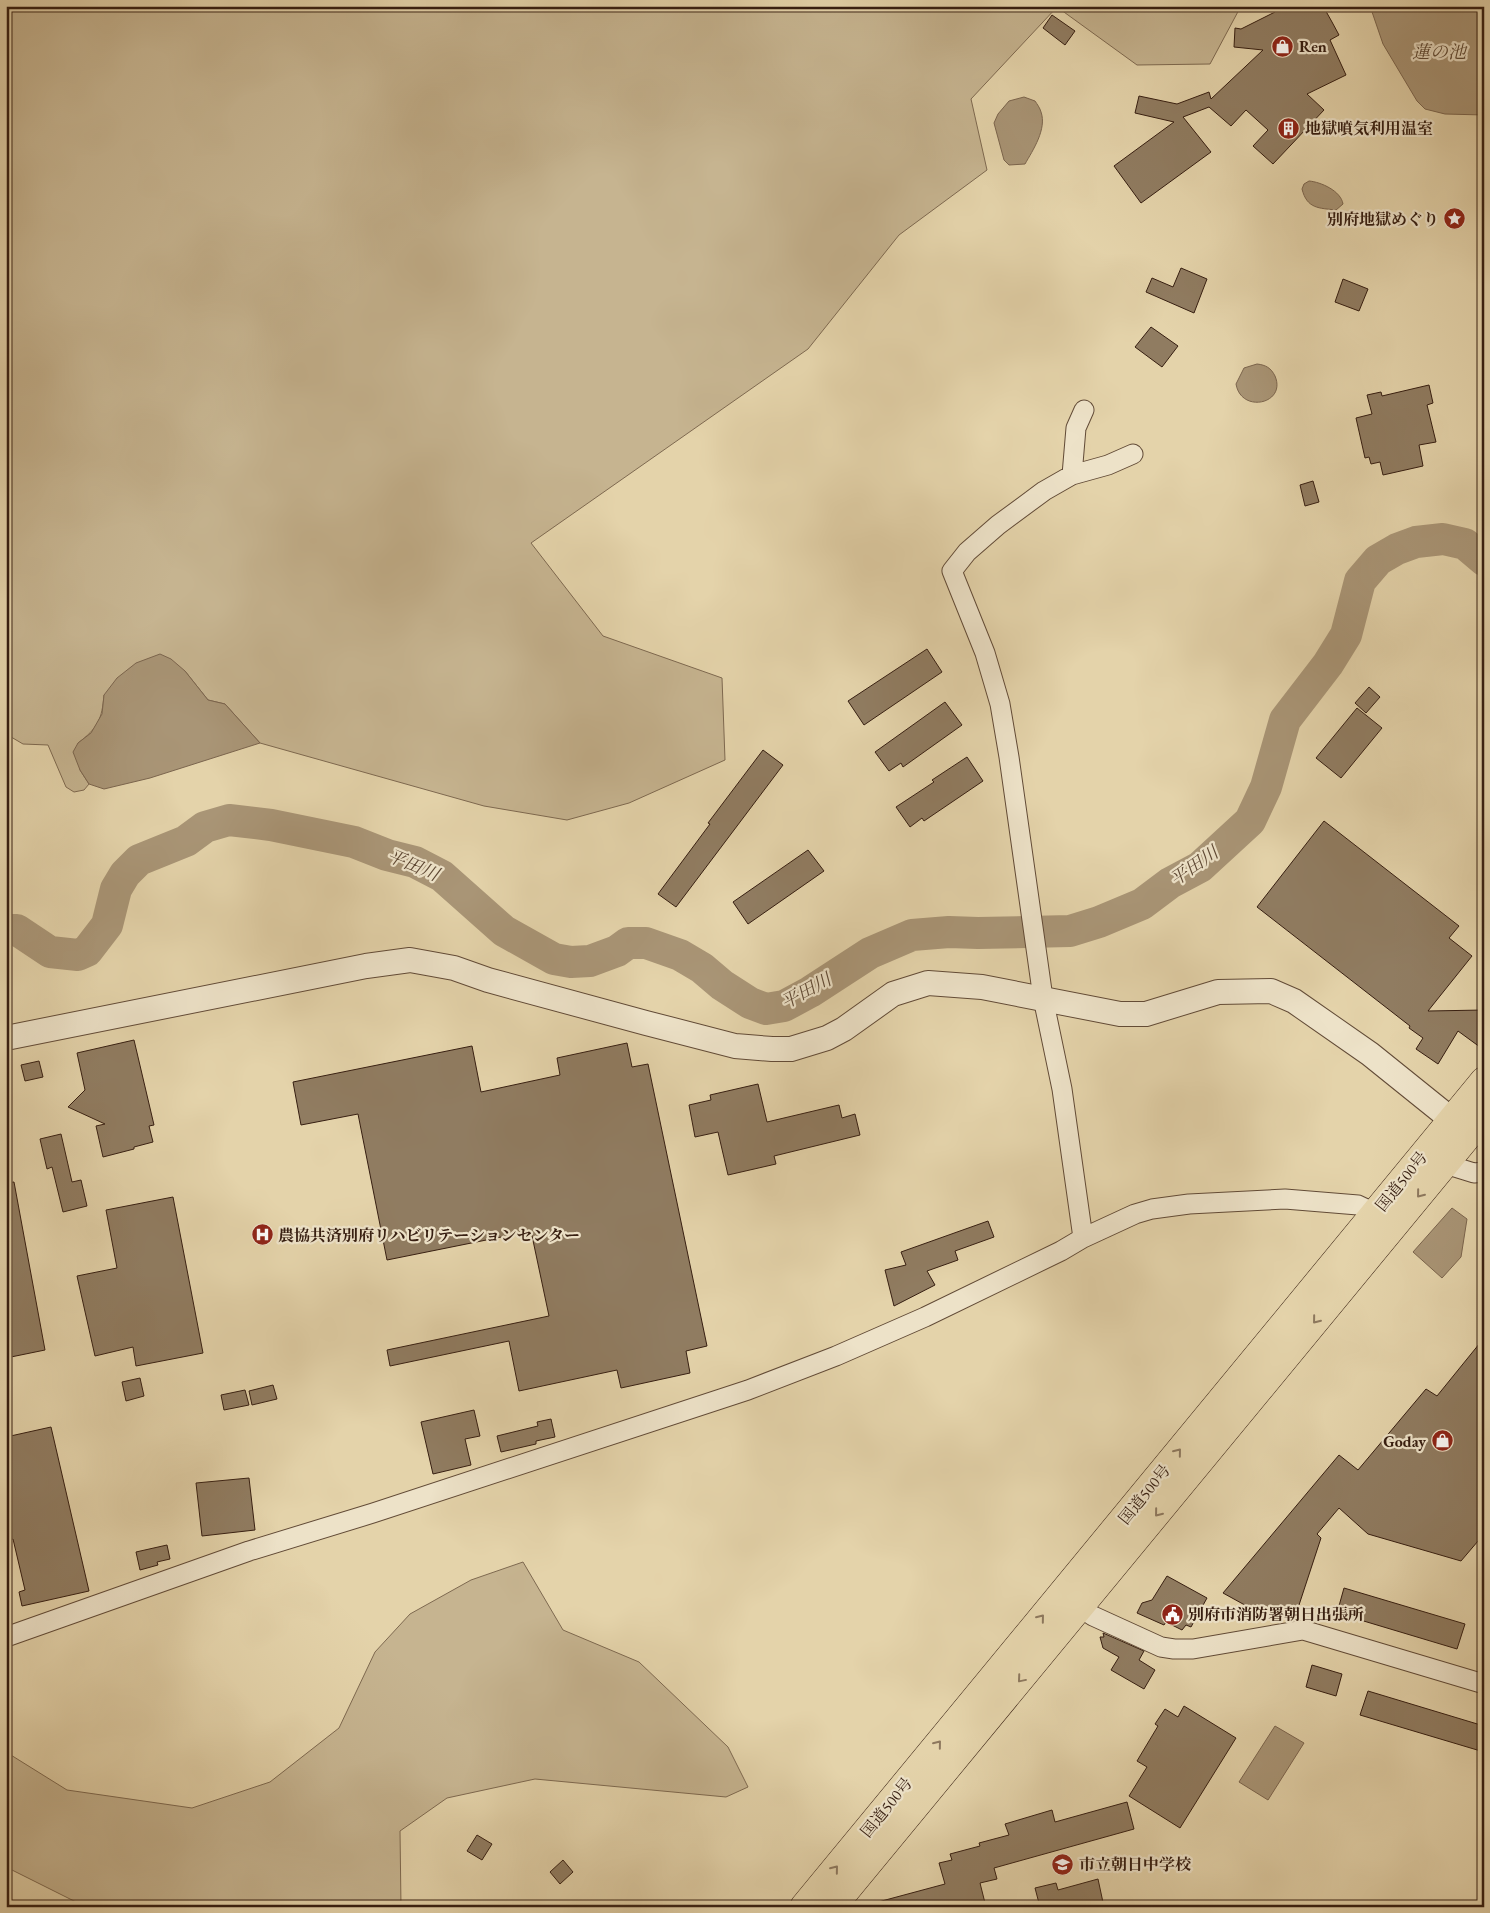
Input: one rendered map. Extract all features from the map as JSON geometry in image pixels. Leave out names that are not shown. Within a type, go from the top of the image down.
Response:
[{"type":"highway","name":"国道500号","points":[[804,1907],[1071,1601],[1445,1164],[1469,1122],[1484,1081]]},
{"type":"highway","name":"国道500号","points":[[832,1907],[1375,1213],[1469,1122]]},
{"type":"street","points":[[1072,475],[1076,428],[1084,410]]},
{"type":"street","points":[[1083,1238],[1062,1089],[1038,966],[1000,704],[985,653],[952,571],[967,552],[998,525],[1044,492],[1072,475],[1108,465],[1133,454]]},
{"type":"street","points":[[6,1038],[366,966],[410,960],[454,968],[488,980],[566,1002],[735,1046],[772,1049],[791,1049],[827,1038],[844,1029],[893,994],[922,984],[936,982],[982,987],[1120,1014],[1146,1014],[1218,992],[1271,991],[1294,1000],[1469,1122]]},
{"type":"street","points":[[1445,1164],[1474,1173],[1484,1172]]},
{"type":"street","points":[[6,1637],[249,1551],[373,1513],[748,1390],[836,1356],[925,1317],[1134,1214],[1152,1209],[1189,1204],[1286,1199],[1358,1205],[1375,1213]]},
{"type":"street","points":[[1071,1601],[1093,1616],[1161,1647],[1193,1649],[1303,1630],[1484,1684]]},
{"type":"shaded area","points":[[6,6],[1241,6],[1210,64],[1137,65],[1057,7],[971,99],[987,170],[899,235],[808,349],[531,543],[603,636],[722,678],[725,760],[629,803],[567,820],[484,806],[260,743],[225,704],[208,700],[185,671],[104,695],[102,711],[98,722],[90,733],[78,743],[80,770],[89,784],[84,790],[74,792],[66,787],[48,745],[23,744],[6,734]]},
{"type":"shaded area","points":[[523,1562],[563,1630],[639,1662],[728,1747],[748,1787],[726,1797],[535,1779],[447,1798],[400,1831],[401,1907],[86,1907],[6,1867],[6,1752],[67,1790],[192,1808],[270,1782],[339,1728],[375,1652],[410,1614],[471,1580]]},
{"type":"water","name":"蓮の池","points":[[1370,6],[1484,6],[1484,115],[1445,114],[1425,109],[1417,101],[1383,44]]},
{"type":"water","points":[[1024,97],[1035,101],[1040,109],[1042,119],[1041,132],[1025,164],[1009,165],[1004,160],[994,123],[998,114],[1009,101]]},
{"type":"water","points":[[1309,181],[1319,183],[1335,191],[1343,204],[1336,210],[1319,208],[1310,204],[1304,196],[1302,189],[1304,184]]},
{"type":"water","points":[[1257,364],[1266,366],[1272,371],[1277,386],[1275,393],[1269,399],[1262,402],[1246,399],[1240,393],[1236,384],[1244,368]]},
{"type":"water","points":[[160,654],[171,659],[185,671],[208,700],[225,704],[260,743],[150,778],[104,789],[89,784],[80,770],[73,752],[78,743],[91,733],[102,714],[104,695],[117,678],[136,663]]},
{"type":"water","points":[[1452,1208],[1467,1219],[1461,1257],[1442,1278],[1413,1252]]},
{"type":"water","points":[[1275,1726],[1304,1743],[1268,1800],[1239,1782]]},
{"type":"building","points":[[1273,6],[1323,6],[1339,35],[1330,40],[1346,75],[1307,94],[1324,110],[1273,164],[1253,146],[1268,130],[1246,110],[1231,126],[1209,107],[1183,117],[1211,152],[1141,203],[1114,166],[1174,122],[1135,113],[1139,96],[1177,104],[1209,92],[1211,99],[1263,50],[1234,47],[1235,28],[1241,29],[1275,12]]},
{"type":"building","points":[[1052,15],[1075,31],[1065,45],[1043,28]]},
{"type":"building","points":[[1181,268],[1207,279],[1194,313],[1146,292],[1152,278],[1173,287]]},
{"type":"building","points":[[1343,279],[1368,289],[1359,311],[1335,302]]},
{"type":"building","points":[[1151,327],[1178,346],[1162,367],[1135,347]]},
{"type":"building","points":[[1429,385],[1433,403],[1427,405],[1436,442],[1419,445],[1423,466],[1383,475],[1380,462],[1371,464],[1369,457],[1365,458],[1356,418],[1372,414],[1367,395],[1381,392],[1382,396]]},
{"type":"building","points":[[1313,481],[1319,502],[1305,506],[1300,485]]},
{"type":"building","points":[[927,649],[942,672],[864,725],[848,701]]},
{"type":"building","points":[[1369,687],[1380,697],[1366,713],[1355,703]]},
{"type":"building","points":[[945,702],[962,725],[903,767],[901,763],[889,771],[875,752]]},
{"type":"building","points":[[1357,708],[1382,728],[1341,778],[1316,758]]},
{"type":"building","points":[[763,750],[783,765],[676,907],[658,894]]},
{"type":"building","points":[[967,757],[983,781],[924,821],[922,818],[910,827],[896,807]]},
{"type":"building","points":[[1324,821],[1459,926],[1449,938],[1472,956],[1428,1011],[1484,1010],[1484,1050],[1458,1031],[1438,1064],[1416,1049],[1423,1038],[1409,1028],[1410,1026],[1257,907]]},
{"type":"building","points":[[808,850],[824,871],[748,924],[733,902]]},
{"type":"building","points":[[134,1040],[154,1125],[149,1126],[153,1142],[103,1157],[96,1126],[105,1124],[68,1107],[85,1090],[77,1053]]},
{"type":"building","points":[[627,1043],[632,1067],[648,1064],[707,1346],[686,1351],[690,1373],[621,1388],[617,1370],[519,1391],[509,1341],[390,1366],[387,1350],[549,1316],[531,1231],[387,1260],[358,1114],[301,1125],[293,1082],[472,1046],[481,1092],[560,1075],[557,1058]]},
{"type":"building","points":[[39,1061],[43,1077],[25,1081],[21,1065]]},
{"type":"building","points":[[758,1084],[767,1122],[839,1105],[842,1118],[855,1114],[860,1135],[774,1156],[776,1164],[728,1175],[718,1132],[695,1137],[689,1105],[711,1100],[710,1095]]},
{"type":"building","points":[[61,1134],[72,1182],[81,1180],[87,1206],[63,1212],[52,1167],[47,1169],[40,1139]]},
{"type":"building","points":[[14,1182],[45,1350],[6,1358],[6,1183]]},
{"type":"building","points":[[173,1197],[203,1353],[136,1366],[133,1347],[95,1356],[77,1276],[117,1268],[106,1210]]},
{"type":"building","points":[[988,1221],[994,1237],[955,1251],[958,1260],[927,1271],[935,1285],[894,1306],[885,1270],[906,1265],[901,1252]]},
{"type":"building","points":[[1484,1338],[1484,1534],[1461,1561],[1368,1534],[1339,1508],[1317,1534],[1321,1538],[1299,1605],[1286,1616],[1272,1620],[1223,1593],[1339,1455],[1358,1470],[1426,1389],[1437,1396]]},
{"type":"building","points":[[140,1378],[144,1396],[126,1401],[122,1382]]},
{"type":"building","points":[[273,1385],[277,1399],[252,1405],[249,1391]]},
{"type":"building","points":[[245,1390],[249,1405],[224,1410],[221,1395]]},
{"type":"building","points":[[474,1410],[480,1436],[465,1439],[471,1465],[433,1474],[421,1422]]},
{"type":"building","points":[[551,1419],[555,1437],[536,1441],[536,1444],[501,1452],[497,1436],[538,1426],[537,1422]]},
{"type":"building","points":[[51,1427],[89,1591],[22,1606],[19,1592],[25,1590],[13,1539],[6,1541],[6,1437]]},
{"type":"building","points":[[249,1478],[255,1530],[202,1536],[196,1483]]},
{"type":"building","points":[[167,1545],[170,1559],[157,1562],[158,1565],[140,1570],[136,1552]]},
{"type":"building","points":[[1167,1576],[1207,1598],[1191,1627],[1186,1625],[1182,1630],[1166,1622],[1164,1625],[1137,1613],[1142,1603],[1152,1600]]},
{"type":"building","points":[[1344,1588],[1465,1624],[1457,1649],[1337,1613]]},
{"type":"building","points":[[1103,1633],[1144,1651],[1139,1660],[1155,1670],[1144,1689],[1111,1670],[1119,1657],[1103,1648],[1100,1637],[1104,1637]]},
{"type":"building","points":[[1312,1665],[1342,1674],[1336,1696],[1306,1687]]},
{"type":"building","points":[[1368,1691],[1484,1726],[1484,1752],[1360,1715]]},
{"type":"building","points":[[1184,1706],[1236,1738],[1180,1828],[1129,1796],[1147,1767],[1137,1761],[1158,1726],[1155,1724],[1165,1709],[1178,1717]]},
{"type":"building","points":[[1127,1802],[1134,1829],[994,1868],[997,1879],[980,1883],[986,1907],[879,1907],[878,1902],[945,1884],[939,1863],[952,1860],[950,1854],[980,1846],[979,1843],[1009,1835],[1005,1824],[1052,1810],[1055,1822]]},
{"type":"building","points":[[477,1835],[492,1844],[482,1860],[467,1851]]},
{"type":"building","points":[[563,1860],[573,1872],[560,1884],[550,1872]]},
{"type":"building","points":[[1098,1879],[1104,1907],[1040,1907],[1035,1888],[1056,1883],[1058,1890]]},
{"type":"waterway","name":"平田川","points":[[6,930],[17,930],[50,952],[78,955],[87,951],[107,925],[116,889],[125,874],[139,860],[186,841],[205,827],[229,820],[271,825],[354,842],[387,855],[415,862],[442,876],[504,931],[554,959],[571,962],[590,961],[617,951],[628,943],[646,943],[680,955],[702,968],[722,985],[750,1003],[766,1009],[784,1006],[810,992],[870,953],[912,935],[949,932],[1070,931],[1099,922],[1142,904],[1170,883],[1200,867],[1250,821],[1266,787],[1285,720],[1328,664],[1346,635],[1360,581],[1378,560],[1397,549],[1416,542],[1443,539],[1465,544],[1484,560]]},
{"type":"place","name":"Ren","points":[[1283,46]]},
{"type":"place","name":"地獄噴気利用温室","points":[[1289,128]]},
{"type":"place","name":"別府地獄めぐり","points":[[1455,219]]},
{"type":"place","name":"農協共済別府リハビリテーションセンター","points":[[262,1235]]},
{"type":"place","name":"Goday","points":[[1442,1441]]},
{"type":"place","name":"別府市消防署朝日出張所","points":[[1172,1614]]},
{"type":"place","name":"市立朝日中学校","points":[[1063,1864]]}]
